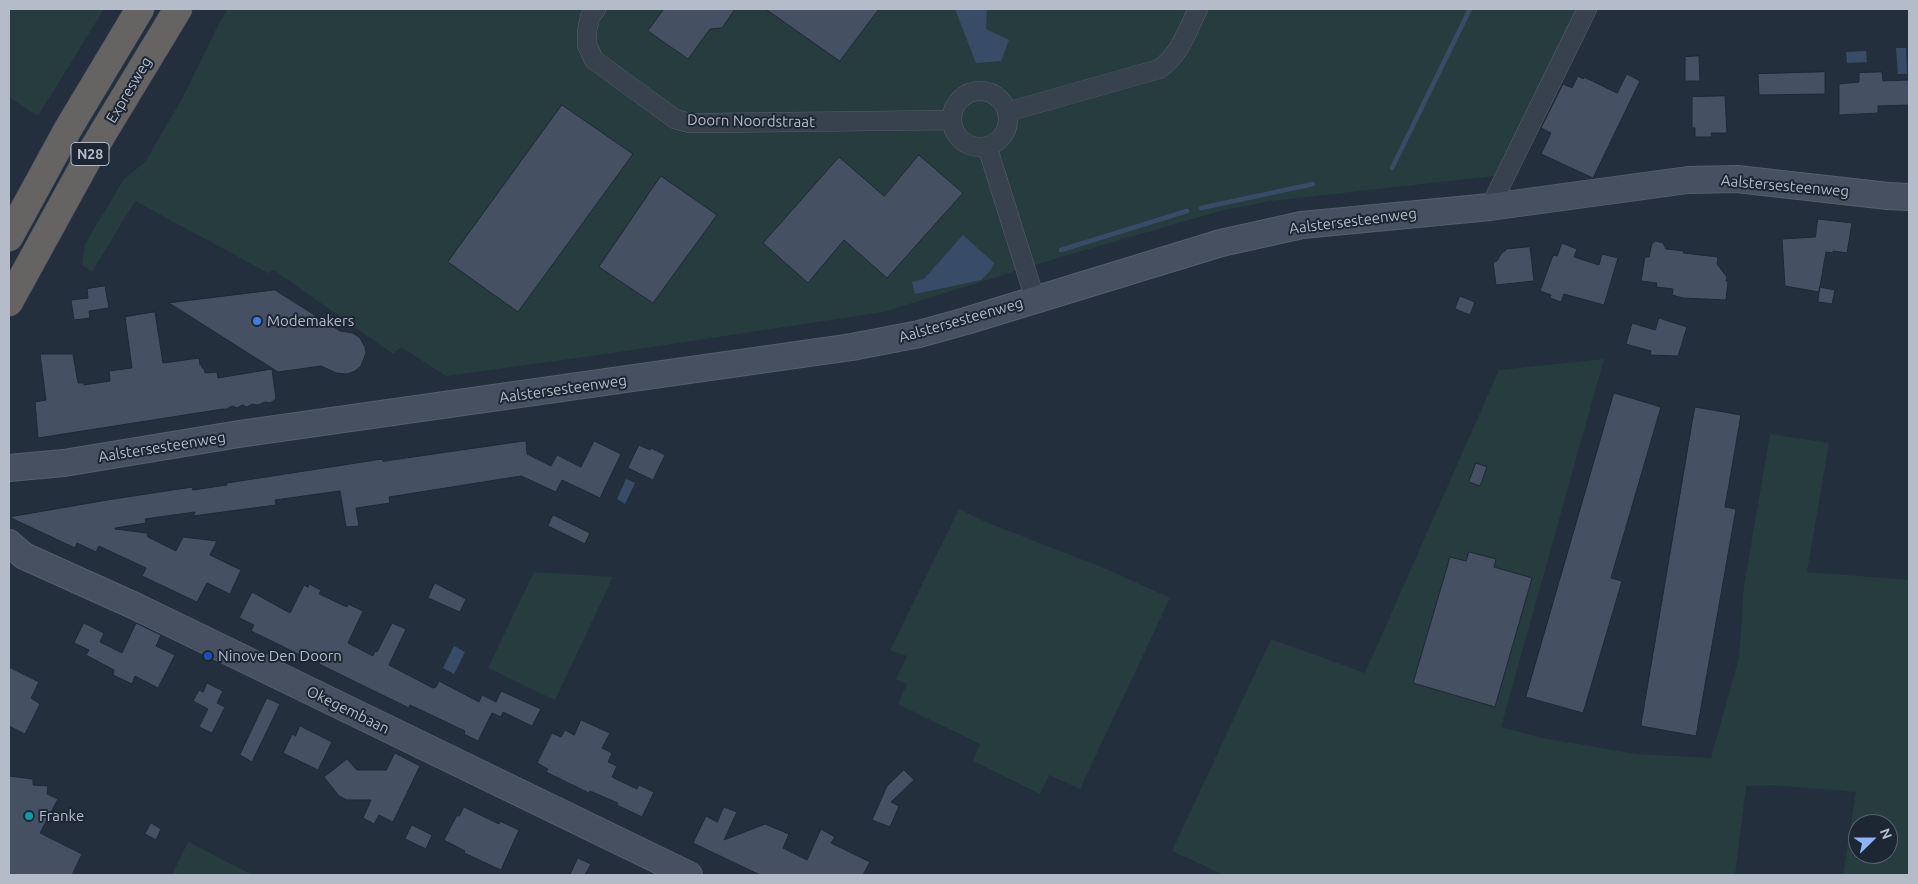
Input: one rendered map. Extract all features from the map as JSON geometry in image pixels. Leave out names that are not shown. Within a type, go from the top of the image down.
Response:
[{"type":"highway","name":"N28","points":[[9,237],[68,129],[140,9]]},
{"type":"highway","name":"Expresweg","points":[[9,302],[92,150],[178,9]]},
{"type":"main road","name":"Aalstersesteenweg","points":[[9,468],[64,463],[249,433],[852,347],[919,334],[1221,243],[1302,225],[1490,207],[1688,180],[1737,179],[1909,197]]},
{"type":"main road","name":"Okegembaan","points":[[9,543],[24,556],[134,606],[689,875]]},
{"type":"street","name":"Doorn Noordstraat","points":[[596,9],[590,17],[587,32],[587,45],[594,60],[675,119],[690,123],[952,120]]},
{"type":"street","points":[[1007,112],[1159,69],[1171,61],[1175,55],[1198,9]]},
{"type":"street","points":[[1490,207],[1587,9]]},
{"type":"street","points":[[979,91],[988,92],[996,96],[1002,102],[1007,112],[1008,122],[1005,132],[997,141],[988,146],[978,147],[969,145],[962,140],[954,128],[952,120],[953,112],[960,99],[968,93],[979,91]]},
{"type":"street","points":[[988,146],[1035,299]]},
{"type":"green space","points":[[9,9],[104,9],[38,116],[9,97]]},
{"type":"green space","points":[[228,9],[1578,9],[1494,176],[1270,201],[1220,211],[883,312],[446,376],[401,347],[393,354],[274,270],[268,273],[135,201],[92,272],[82,265],[85,244],[124,179],[145,162],[183,97],[220,21]]},
{"type":"green space","points":[[1604,359],[1501,727],[1543,738],[1636,754],[1711,758],[1739,658],[1744,586],[1770,434],[1829,443],[1807,572],[1909,580],[1909,875],[1843,875],[1848,843],[1848,864],[1898,864],[1898,814],[1853,814],[1856,792],[1772,785],[1746,786],[1735,875],[1224,875],[1172,851],[1271,639],[1365,673],[1499,370]]},
{"type":"green space","points":[[959,509],[983,521],[1109,570],[1170,598],[1080,789],[1049,775],[1040,794],[973,761],[980,744],[898,704],[907,684],[896,679],[907,656],[890,650]]},
{"type":"green space","points":[[534,572],[613,577],[555,700],[488,668]]},
{"type":"green space","points":[[188,842],[253,875],[172,875]]},
{"type":"water","points":[[955,9],[987,9],[986,29],[1009,40],[1001,61],[976,63]]},
{"type":"water","points":[[1896,48],[1906,48],[1907,74],[1898,74]]},
{"type":"water","points":[[1866,51],[1867,62],[1847,63],[1846,52]]},
{"type":"water","points":[[963,235],[994,263],[990,271],[981,280],[915,294],[912,282],[924,279]]},
{"type":"water","points":[[626,479],[635,483],[625,504],[617,499]]},
{"type":"water","points":[[454,646],[465,652],[454,674],[443,668]]},
{"type":"building","points":[[664,9],[735,9],[722,28],[710,29],[688,59],[648,31]]},
{"type":"building","points":[[766,9],[879,9],[840,61]]},
{"type":"building","points":[[1699,56],[1700,81],[1685,81],[1685,57]]},
{"type":"building","points":[[1825,72],[1825,94],[1759,95],[1758,74]]},
{"type":"building","points":[[1882,72],[1883,81],[1909,80],[1909,105],[1878,106],[1878,113],[1839,115],[1839,84],[1859,82],[1859,73]]},
{"type":"building","points":[[1627,74],[1640,81],[1593,178],[1541,154],[1551,133],[1541,128],[1563,84],[1572,88],[1578,76],[1583,79],[1584,77],[1617,93]]},
{"type":"building","points":[[1725,96],[1727,133],[1711,133],[1712,137],[1695,137],[1695,128],[1692,128],[1692,97]]},
{"type":"building","points":[[562,105],[633,154],[518,312],[448,262]]},
{"type":"building","points":[[919,155],[963,193],[887,278],[844,240],[808,283],[763,243],[839,157],[884,196]]},
{"type":"building","points":[[661,176],[717,215],[653,303],[599,267]]},
{"type":"building","points":[[1818,219],[1852,223],[1847,253],[1826,252],[1819,292],[1785,286],[1782,239],[1815,237]]},
{"type":"building","points":[[1656,241],[1663,243],[1666,249],[1718,257],[1717,264],[1727,277],[1726,281],[1728,281],[1726,300],[1683,298],[1672,295],[1673,289],[1656,287],[1657,283],[1641,281],[1645,257],[1649,257],[1652,244]]},
{"type":"building","points":[[1562,243],[1577,249],[1574,257],[1599,265],[1602,254],[1618,258],[1604,305],[1564,294],[1561,302],[1550,298],[1551,295],[1540,291],[1553,255],[1557,256]]},
{"type":"building","points":[[1530,247],[1534,281],[1496,285],[1493,262],[1497,261],[1507,249]]},
{"type":"building","points":[[105,286],[109,308],[89,311],[90,318],[74,320],[71,300],[88,298],[87,289]]},
{"type":"building","points":[[1820,287],[1835,290],[1832,304],[1818,302]]},
{"type":"building","name":"Modemakers","points":[[275,290],[340,331],[353,333],[360,338],[366,353],[361,366],[347,374],[336,373],[321,366],[278,372],[169,303]]},
{"type":"building","points":[[1460,296],[1475,302],[1470,315],[1455,309]]},
{"type":"building","points":[[155,312],[163,363],[199,358],[200,365],[204,368],[205,373],[217,372],[218,378],[272,369],[276,399],[270,403],[252,404],[247,407],[242,405],[237,408],[232,406],[227,409],[38,438],[35,402],[46,400],[40,354],[73,354],[78,383],[84,383],[84,385],[110,381],[109,371],[132,368],[125,317]]},
{"type":"building","points":[[1659,318],[1687,327],[1678,356],[1650,355],[1651,351],[1626,344],[1632,323],[1655,330]]},
{"type":"building","points":[[1614,393],[1661,407],[1611,578],[1622,581],[1583,713],[1526,697]]},
{"type":"building","points":[[1695,407],[1741,415],[1725,507],[1736,509],[1696,736],[1641,726]]},
{"type":"building","points":[[526,441],[527,454],[551,466],[557,455],[581,467],[594,441],[621,454],[600,498],[562,480],[556,492],[521,476],[389,497],[390,503],[356,508],[359,526],[346,527],[340,491],[275,500],[276,505],[193,516],[195,512],[145,519],[146,523],[115,528],[147,533],[148,537],[176,551],[183,537],[217,541],[210,555],[241,570],[230,594],[207,583],[197,602],[142,576],[146,568],[99,546],[96,552],[77,543],[75,548],[9,517],[192,487],[193,490],[227,485],[227,483],[382,459],[383,461]]},
{"type":"building","points":[[639,445],[650,450],[651,448],[665,455],[653,480],[628,468]]},
{"type":"building","points":[[1476,463],[1487,467],[1480,486],[1469,482]]},
{"type":"building","points":[[553,515],[590,533],[585,544],[548,526]]},
{"type":"building","points":[[1469,552],[1496,559],[1494,567],[1532,578],[1495,707],[1413,683],[1450,557],[1466,561]]},
{"type":"building","points":[[435,583],[466,599],[460,612],[428,598]]},
{"type":"building","points":[[309,584],[321,590],[319,594],[347,607],[348,604],[363,611],[348,643],[373,656],[392,623],[406,629],[389,665],[433,688],[436,687],[439,681],[479,702],[482,695],[496,702],[501,691],[541,709],[532,726],[503,712],[501,717],[492,713],[478,741],[464,734],[465,731],[410,705],[409,708],[319,664],[320,661],[303,654],[302,656],[251,631],[254,625],[239,618],[252,592],[290,613],[304,585],[308,587]]},
{"type":"building","points":[[84,623],[104,633],[100,642],[122,653],[136,623],[161,635],[156,646],[175,655],[158,688],[135,676],[132,684],[113,675],[114,670],[86,655],[89,650],[74,643]]},
{"type":"building","points":[[9,667],[39,682],[31,698],[40,704],[25,734],[9,726]]},
{"type":"building","points":[[207,683],[223,691],[217,703],[225,707],[212,733],[199,727],[208,709],[193,701],[199,690],[203,692]]},
{"type":"building","points":[[267,698],[280,704],[252,762],[240,755]]},
{"type":"building","points":[[581,720],[610,733],[602,748],[612,753],[608,762],[617,766],[612,777],[637,789],[639,785],[654,792],[642,817],[617,805],[618,803],[590,791],[589,793],[546,772],[548,769],[537,763],[552,733],[561,737],[565,730],[574,735]]},
{"type":"building","points":[[300,726],[332,742],[318,770],[283,753],[292,734],[295,736]]},
{"type":"building","points":[[395,753],[420,766],[393,822],[379,815],[374,824],[363,818],[371,800],[347,800],[339,796],[324,777],[347,759],[357,770],[386,770]]},
{"type":"building","points":[[904,770],[914,780],[891,802],[899,806],[890,827],[872,820],[887,786]]},
{"type":"building","name":"Franke","points":[[9,776],[33,779],[33,785],[48,786],[47,794],[58,799],[40,833],[82,854],[72,875],[9,875]]},
{"type":"building","points":[[464,807],[499,824],[500,821],[519,830],[501,870],[464,853],[465,851],[444,840],[457,815],[459,816]]},
{"type":"building","points":[[724,807],[737,812],[724,840],[765,824],[789,834],[783,848],[807,860],[821,829],[835,837],[831,843],[870,862],[863,875],[760,875],[693,843],[706,816],[717,822]]},
{"type":"building","points":[[151,823],[161,829],[156,840],[145,834]]},
{"type":"building","points":[[412,825],[432,835],[426,849],[405,839]]},
{"type":"building","points":[[578,858],[591,864],[585,875],[570,875]]},
{"type":"waterway","points":[[1392,168],[1470,9]]},
{"type":"waterway","points":[[1201,208],[1313,184]]},
{"type":"waterway","points":[[1061,250],[1187,211]]},
{"type":"place","name":"Modemakers","points":[[257,321]]},
{"type":"place","name":"Ninove Den Doorn","points":[[208,656]]},
{"type":"place","name":"Franke","points":[[29,816]]}]
